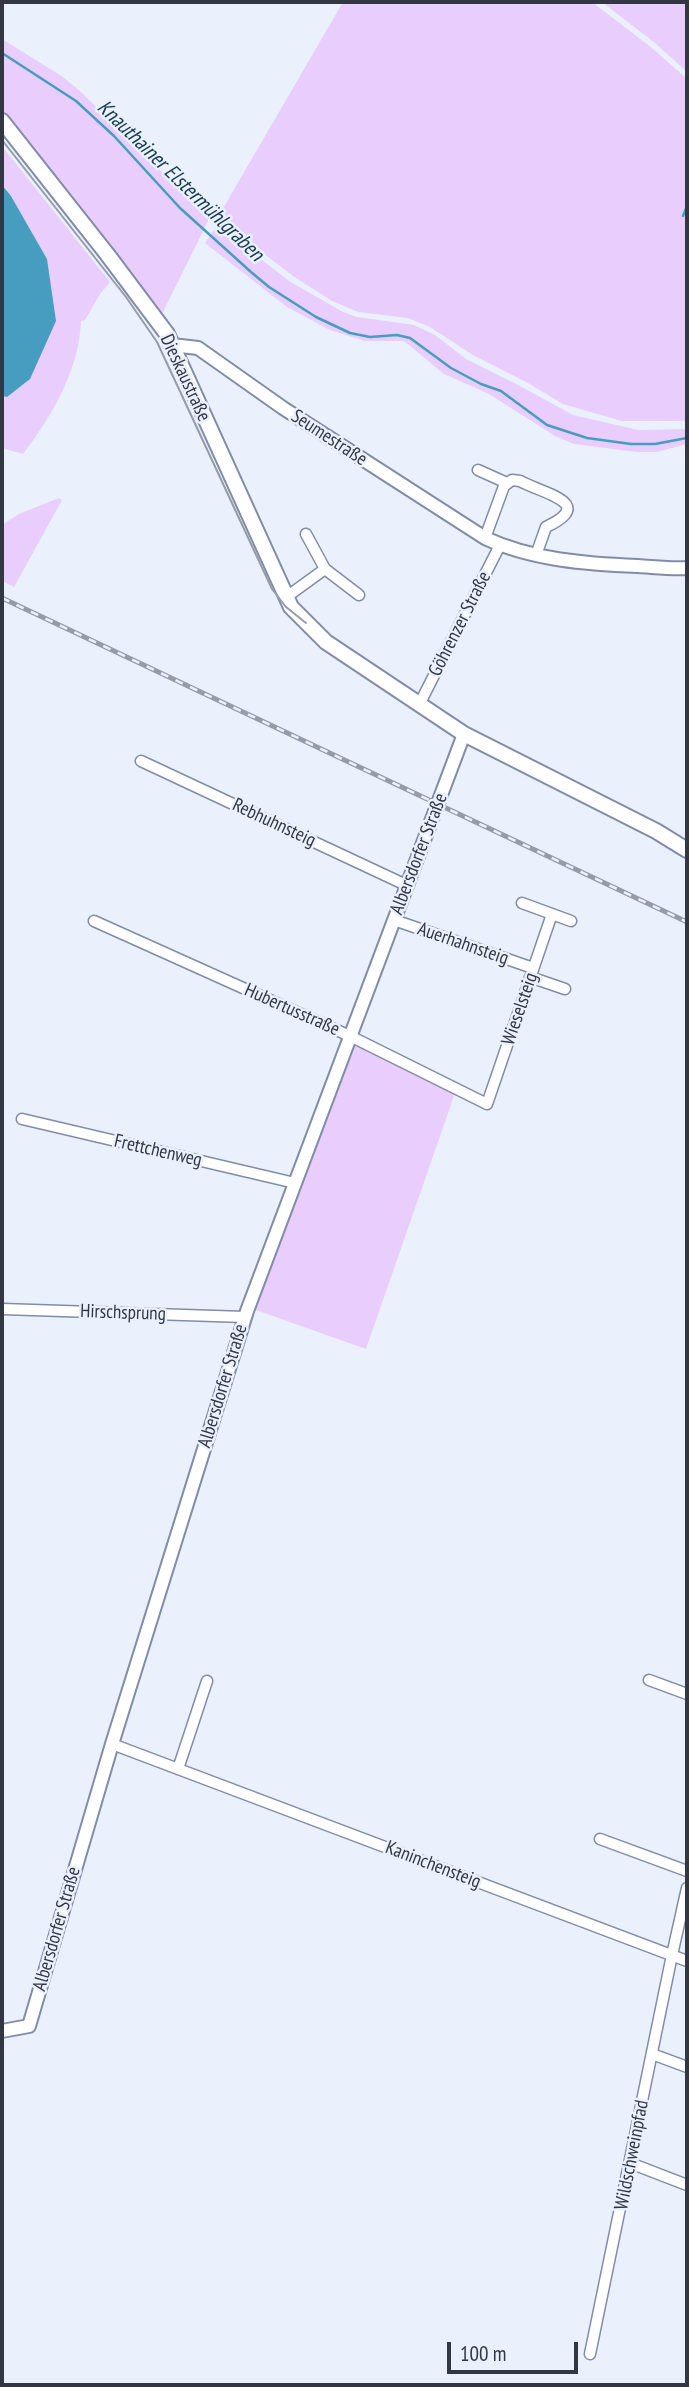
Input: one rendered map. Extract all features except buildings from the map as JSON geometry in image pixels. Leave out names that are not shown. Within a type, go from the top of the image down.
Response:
[{"type":"main road","name":"Dieskaustraße","points":[[2,121],[107,254],[172,345],[285,598],[306,623],[326,642],[464,734],[656,831],[687,850]]},
{"type":"street","name":"Seumestraße","points":[[172,345],[198,348],[283,408],[500,545],[587,564],[687,568]]},
{"type":"street","points":[[478,470],[507,483]]},
{"type":"street","points":[[485,538],[507,483],[512,480],[520,481],[562,499],[567,505],[568,512],[564,519],[546,527],[536,555]]},
{"type":"street","points":[[306,534],[325,569],[359,595]]},
{"type":"street","name":"Göhrenzer Straße","points":[[420,703],[500,545]]},
{"type":"street","points":[[285,598],[325,569]]},
{"type":"street","name":"Albersdorfer Straße","points":[[2,2031],[29,2026],[112,1744],[245,1317],[464,734]]},
{"type":"street","name":"Rebhuhnsteig","points":[[141,761],[406,885]]},
{"type":"street","points":[[522,903],[571,921]]},
{"type":"street","name":"Wieselsteig","points":[[487,1104],[552,914]]},
{"type":"street","name":"Auerhahnsteig","points":[[394,920],[532,972],[565,989]]},
{"type":"street","name":"Hubertusstraße","points":[[94,921],[352,1037],[487,1104]]},
{"type":"street","name":"Frettchenweg","points":[[22,1119],[295,1183]]},
{"type":"street","name":"Hirschsprung","points":[[2,1309],[245,1317]]},
{"type":"street","points":[[649,1680],[687,1694]]},
{"type":"street","points":[[178,1769],[207,1681]]},
{"type":"street","name":"Kaninchensteig","points":[[112,1744],[687,1961]]},
{"type":"street","points":[[600,1839],[687,1871]]},
{"type":"street","name":"Wildschweinpfad","points":[[590,2354],[687,1888]]},
{"type":"street","points":[[652,2054],[687,2067]]},
{"type":"street","points":[[630,2163],[687,2185]]},
{"type":"shaded area","points":[[343,2],[592,2],[687,79],[687,421],[622,421],[563,404],[473,355],[430,327],[408,318],[358,312],[332,301],[293,276],[220,220],[218,217]]},
{"type":"shaded area","points":[[602,2],[687,2],[687,72],[655,43]]},
{"type":"shaded area","points":[[2,39],[63,77],[81,92],[209,219],[162,314],[2,109]]},
{"type":"shaded area","points":[[2,146],[110,282],[85,320],[81,321],[75,357],[62,392],[23,454],[2,448],[2,396],[7,397],[47,259],[2,185]]},
{"type":"shaded area","points":[[216,227],[221,228],[289,281],[343,312],[357,317],[414,325],[435,335],[466,359],[573,415],[638,430],[687,429],[687,444],[657,452],[637,452],[574,444],[555,436],[489,394],[444,374],[404,341],[365,341],[330,330],[287,307],[205,243]]},
{"type":"shaded area","points":[[59,498],[62,500],[14,587],[2,581],[2,525],[19,514]]},
{"type":"shaded area","points":[[355,1044],[455,1093],[366,1349],[253,1309]]},
{"type":"water","points":[[2,185],[47,259],[56,321],[30,379],[7,397],[2,396]]},
{"type":"waterway","name":"Knauthainer Elstermühlgraben","points":[[2,53],[76,101],[114,136],[180,208],[251,272],[316,317],[350,333],[370,337],[397,335],[410,338],[451,368],[501,391],[547,425],[587,438],[631,444],[655,444],[687,438]]},
{"type":"waterway","points":[[683,216],[687,206]]},
{"type":"tram line","points":[[2,140],[126,297],[157,342],[272,589],[286,607],[306,623]]},
{"type":"railway","points":[[2,598],[687,922]]}]
